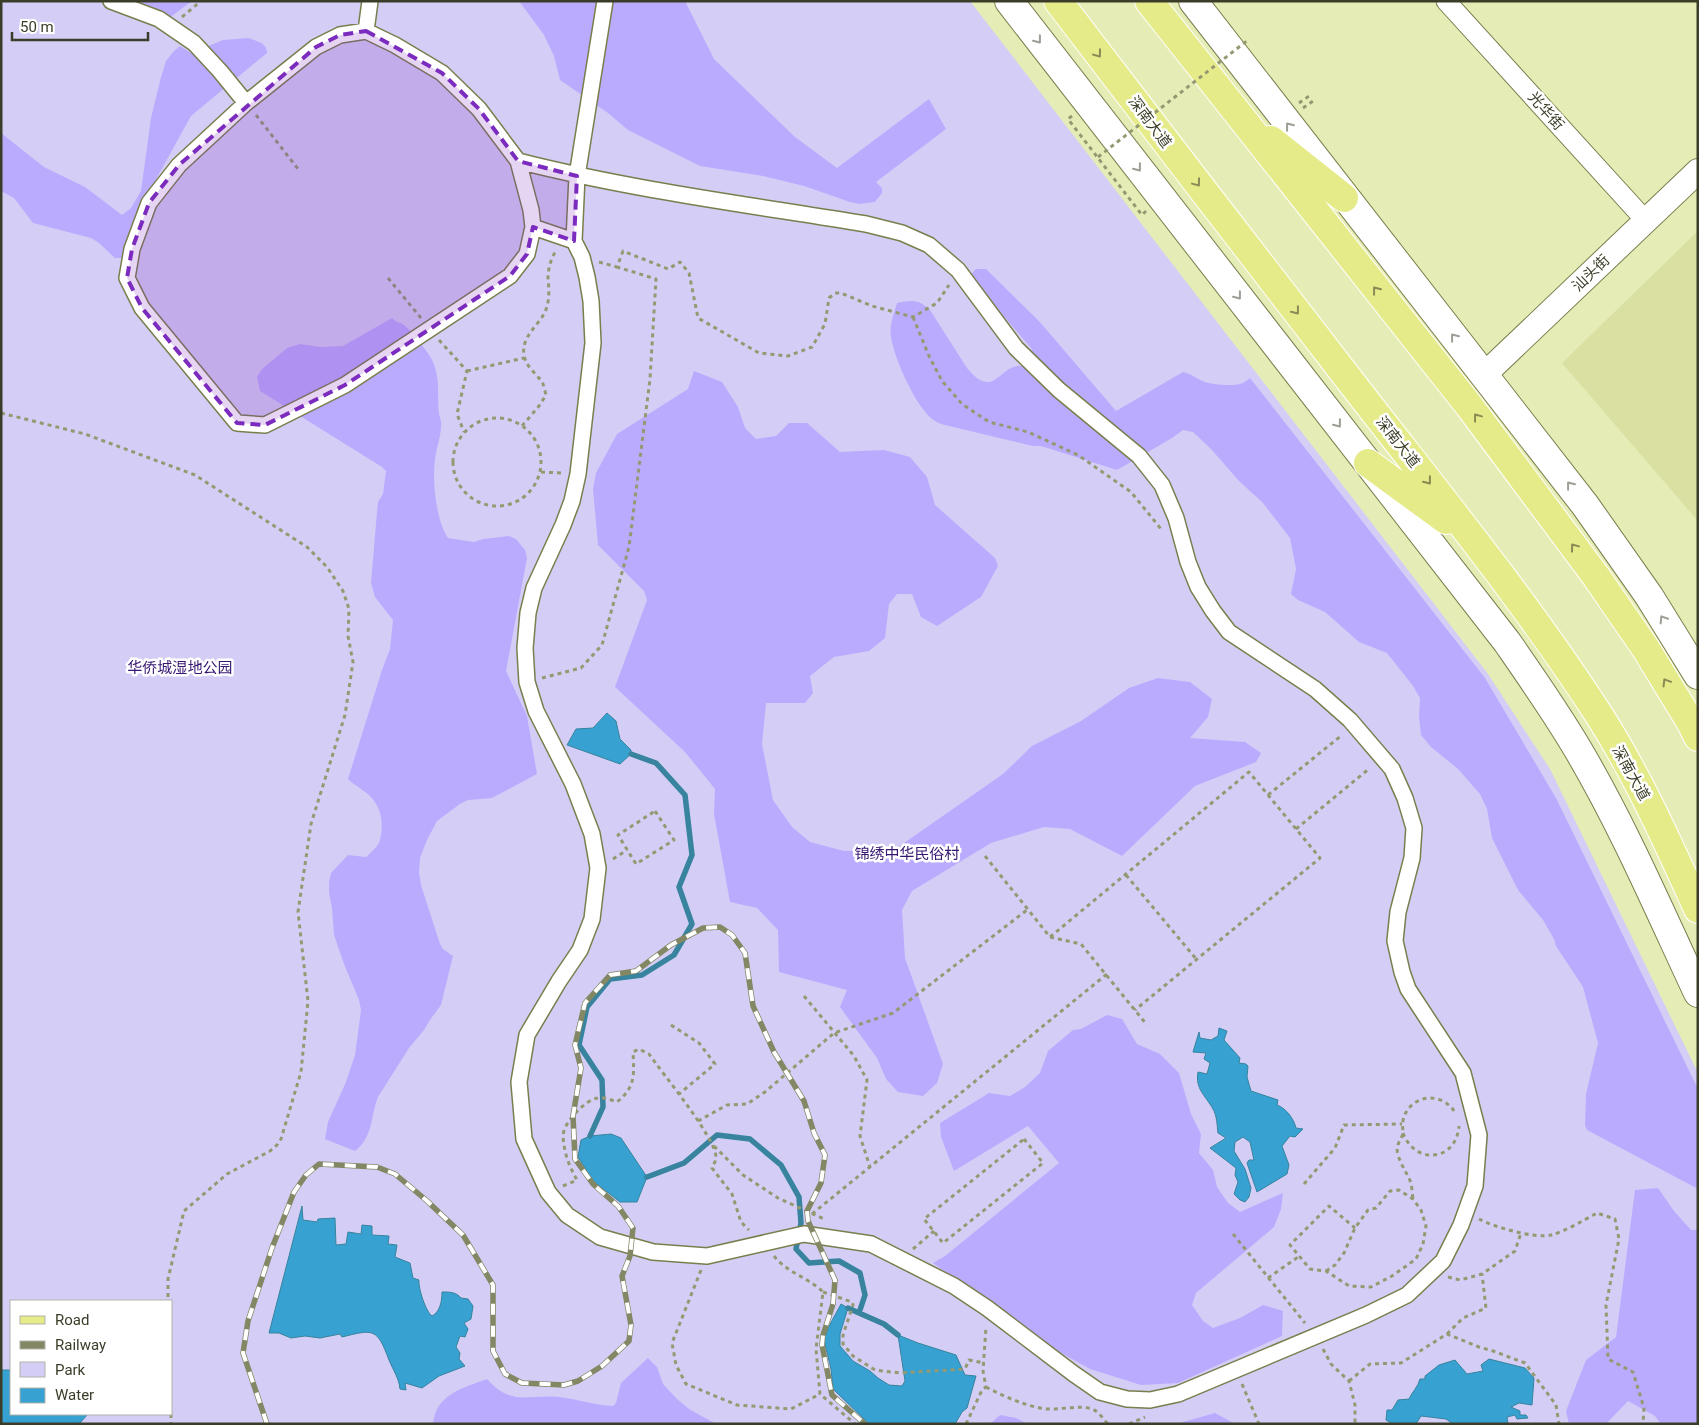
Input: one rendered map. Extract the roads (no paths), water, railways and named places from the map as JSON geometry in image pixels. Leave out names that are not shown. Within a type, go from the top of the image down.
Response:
[{"type":"main road","points":[[1009,1],[1368,463],[1506,642],[1545,696],[1580,752],[1617,821],[1698,993]]},
{"type":"main road","name":"深南大道","points":[[1058,1],[1473,539],[1555,650],[1600,716],[1638,782],[1698,909]]},
{"type":"main road","points":[[1149,1],[1470,407],[1577,551],[1646,649],[1696,731]]},
{"type":"main road","points":[[1193,1],[1344,198],[1585,505],[1648,596],[1698,675]]},
{"type":"main road","points":[[1234,110],[1344,198]]},
{"type":"main road","points":[[1368,463],[1473,539]]},
{"type":"street","points":[[111,1],[160,19],[194,43],[246,103]]},
{"type":"street","points":[[366,31],[370,1]]},
{"type":"street","points":[[568,239],[605,1]]},
{"type":"street","name":"光华街","points":[[1446,1],[1646,220]]},
{"type":"street","points":[[366,31],[395,44],[442,73],[479,109],[518,161],[533,227],[527,254],[510,276],[345,386],[265,425],[237,423],[142,308],[127,278],[132,249],[149,203],[179,165],[246,103],[316,47],[340,34],[366,31]]},
{"type":"street","points":[[518,161],[621,185],[866,224],[902,233],[929,245],[958,270],[1016,348],[1059,390],[1138,456],[1162,485],[1176,518],[1188,562],[1198,587],[1230,632],[1316,689],[1354,725],[1392,769],[1405,798],[1414,828],[1412,858],[1398,912],[1395,941],[1402,972],[1408,989],[1463,1073],[1479,1135],[1475,1186],[1443,1261],[1407,1295],[1366,1315],[1178,1394],[1150,1400],[1127,1399],[1100,1392],[1066,1369],[987,1308],[954,1286],[871,1244],[797,1235],[707,1256],[653,1252],[600,1237],[568,1215],[548,1192],[524,1139],[519,1082],[527,1035],[580,950],[592,919],[598,868],[592,834],[573,784],[536,712],[527,682],[525,648],[528,613],[534,588],[572,501],[578,474],[593,343],[591,301],[582,257],[568,239],[533,227]]},
{"type":"street","name":"汕头街","points":[[1484,375],[1698,171]]},
{"type":"water","points":[[607,713],[616,721],[620,739],[631,750],[631,754],[620,764],[567,745],[576,729],[593,728]]},
{"type":"water","points":[[1219,1028],[1227,1031],[1224,1040],[1240,1058],[1239,1063],[1248,1066],[1247,1077],[1251,1091],[1278,1100],[1277,1105],[1289,1114],[1296,1128],[1303,1129],[1295,1137],[1290,1136],[1282,1146],[1289,1165],[1287,1174],[1257,1192],[1247,1163],[1249,1160],[1254,1160],[1250,1142],[1243,1137],[1235,1142],[1234,1151],[1245,1169],[1251,1188],[1249,1197],[1245,1202],[1234,1194],[1238,1182],[1235,1175],[1236,1168],[1210,1148],[1226,1138],[1218,1133],[1214,1112],[1201,1092],[1198,1083],[1198,1072],[1207,1074],[1210,1063],[1204,1059],[1206,1053],[1193,1052],[1199,1032],[1200,1038],[1211,1040],[1218,1036]]},
{"type":"water","points":[[611,1134],[621,1138],[647,1177],[637,1202],[620,1202],[593,1181],[578,1157],[581,1140],[590,1136]]},
{"type":"water","points":[[302,1206],[303,1220],[317,1222],[318,1219],[335,1218],[336,1245],[346,1244],[348,1232],[361,1234],[362,1225],[372,1226],[372,1235],[389,1236],[388,1244],[397,1245],[395,1257],[410,1263],[413,1278],[419,1280],[423,1300],[432,1316],[440,1306],[442,1292],[453,1293],[461,1298],[468,1299],[473,1306],[471,1319],[464,1323],[468,1329],[465,1337],[460,1336],[456,1347],[460,1353],[459,1359],[465,1366],[439,1376],[422,1388],[405,1383],[406,1390],[400,1389],[385,1349],[373,1334],[368,1332],[342,1337],[340,1334],[320,1338],[305,1336],[291,1338],[279,1333],[269,1333]]},
{"type":"water","points":[[841,1304],[848,1308],[840,1334],[840,1346],[853,1361],[889,1385],[902,1386],[905,1381],[898,1335],[956,1355],[965,1375],[976,1376],[967,1408],[962,1412],[955,1424],[869,1424],[833,1389],[831,1369],[824,1340],[828,1328]]},
{"type":"water","points":[[1489,1359],[1525,1368],[1534,1378],[1532,1405],[1519,1403],[1511,1407],[1520,1411],[1520,1415],[1526,1415],[1528,1418],[1517,1419],[1515,1415],[1507,1417],[1508,1424],[1453,1424],[1446,1419],[1421,1416],[1416,1424],[1393,1424],[1386,1420],[1387,1410],[1392,1410],[1398,1400],[1409,1399],[1420,1379],[1425,1379],[1425,1376],[1439,1365],[1455,1360],[1467,1374],[1483,1371],[1481,1365]]},
{"type":"water","points":[[1,1370],[10,1370],[10,1415],[87,1415],[79,1424],[1,1424]]},
{"type":"waterway","points":[[590,1136],[603,1107],[602,1080],[579,1045],[587,1007],[610,979],[642,975],[674,955],[692,924],[679,887],[692,855],[685,795],[656,763],[631,754]]},
{"type":"waterway","points":[[647,1177],[684,1163],[717,1135],[750,1139],[781,1165],[799,1197],[801,1223],[796,1249],[809,1263],[839,1261],[860,1273],[865,1295],[859,1313],[848,1308]]},
{"type":"waterway","points":[[859,1313],[884,1324],[898,1335]]},
{"type":"railway","points":[[267,1424],[243,1353],[248,1321],[272,1248],[294,1192],[306,1175],[319,1164],[377,1167],[395,1174],[463,1235],[493,1285],[493,1351],[505,1374],[522,1383],[564,1385],[578,1381],[602,1366],[629,1341],[631,1325],[622,1276],[630,1256],[633,1228],[618,1206],[593,1184],[575,1159],[573,1116],[581,1068],[575,1045],[585,1003],[610,975],[636,971],[671,945],[703,928],[720,927],[732,935],[745,953],[753,1006],[774,1052],[804,1101],[814,1133],[825,1155],[821,1183],[807,1211],[808,1221],[835,1280],[833,1304],[823,1335],[822,1345],[832,1395],[865,1424]]},
{"type":"park label","name":"华侨城湿地公园","points":[[180,668]]},
{"type":"park label","name":"锦绣中华民俗村","points":[[907,854]]}]
